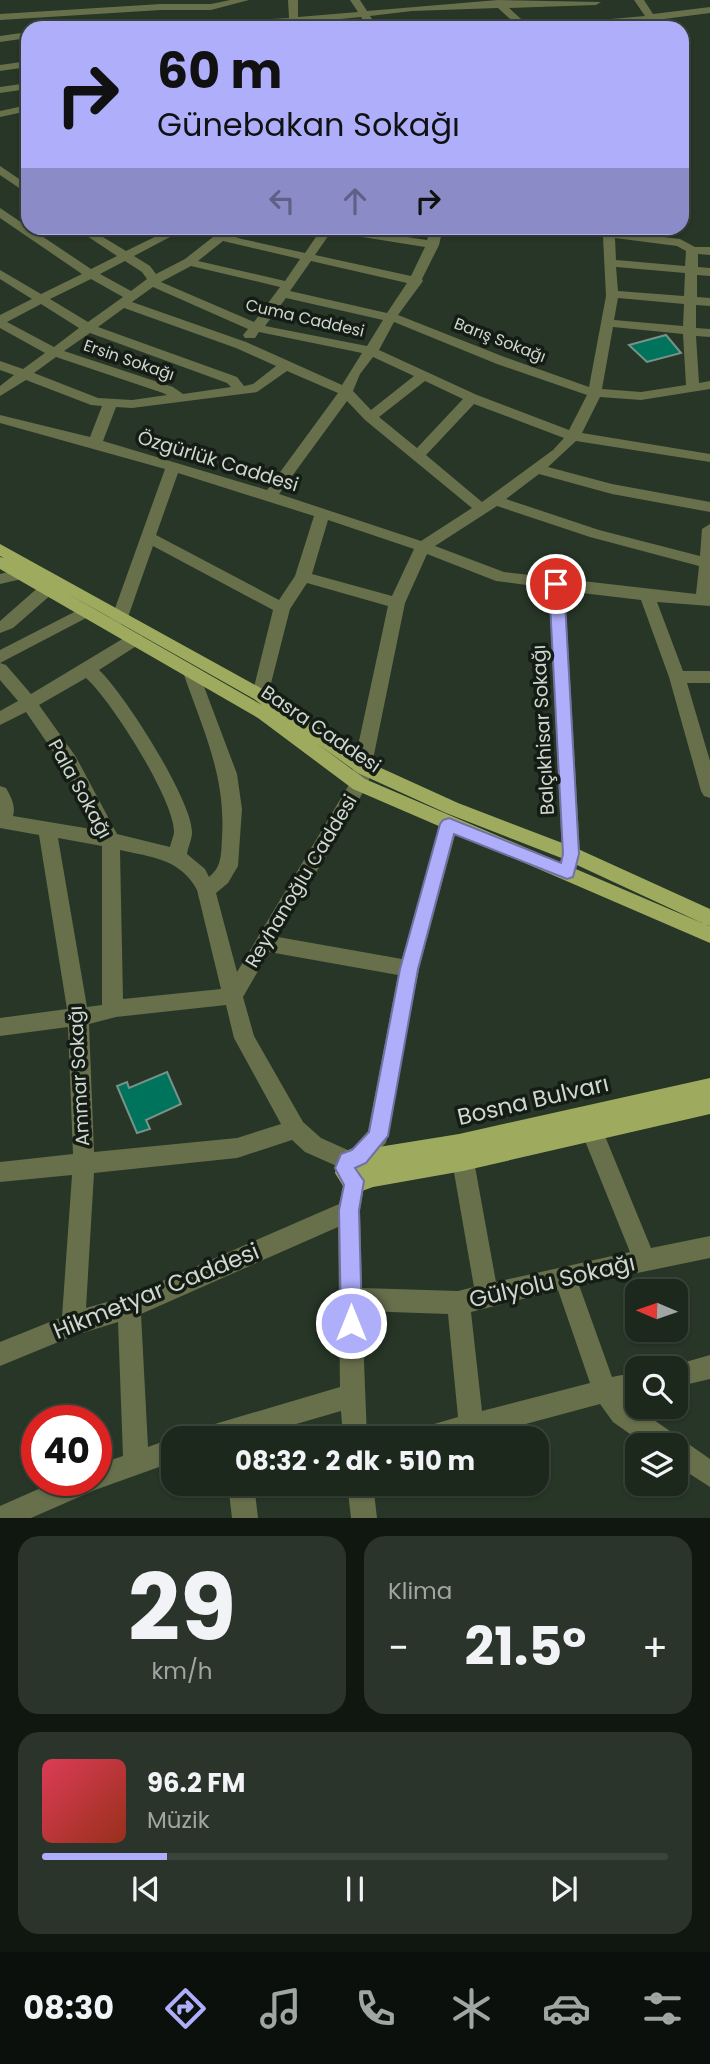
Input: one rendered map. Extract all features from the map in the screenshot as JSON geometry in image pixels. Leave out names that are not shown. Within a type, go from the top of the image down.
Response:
[{"type":"main road","name":"Basra Caddesi","points":[[0,549],[116,621],[260,695],[361,776],[452,808],[569,863],[710,935]]},
{"type":"main road","name":"Basra Caddesi","points":[[0,562],[84,612],[116,621],[135,639],[264,714],[361,776],[449,824],[569,863],[710,918]]},
{"type":"main road","name":"Bosna Bulvarı","points":[[359,1167],[710,1087]]},
{"type":"main road","points":[[359,1167],[463,1161],[710,1104]]},
{"type":"street","points":[[90,0],[92,16]]},
{"type":"street","points":[[0,17],[92,16],[173,3],[211,7],[242,0],[246,21]]},
{"type":"street","points":[[293,0],[293,21]]},
{"type":"street","points":[[355,0],[368,21]]},
{"type":"street","points":[[639,0],[651,21]]},
{"type":"street","points":[[314,21],[409,4],[595,1],[609,21]]},
{"type":"street","points":[[691,1],[705,10]]},
{"type":"street","points":[[499,2],[519,21]]},
{"type":"street","points":[[173,3],[174,21]]},
{"type":"street","points":[[660,21],[705,10]]},
{"type":"street","points":[[689,22],[710,22]]},
{"type":"street","points":[[0,38],[21,36]]},
{"type":"street","points":[[0,68],[21,65]]},
{"type":"street","points":[[0,90],[21,87]]},
{"type":"street","points":[[0,114],[21,109]]},
{"type":"street","points":[[0,169],[6,180]]},
{"type":"street","points":[[0,212],[21,228]]},
{"type":"street","points":[[30,235],[127,300],[287,364],[346,392],[370,417],[418,456],[489,505],[705,562]]},
{"type":"street","name":"Cuma Caddesi","points":[[93,235],[146,270],[158,286],[256,328],[371,351],[472,398],[573,436],[710,458]]},
{"type":"street","points":[[0,322],[167,235]]},
{"type":"street","points":[[219,235],[417,281]]},
{"type":"street","points":[[241,345],[323,235]]},
{"type":"street","points":[[371,235],[433,245]]},
{"type":"street","points":[[270,496],[346,392],[352,372],[371,351],[390,317],[417,281],[435,235]]},
{"type":"street","points":[[424,547],[538,469],[573,436],[595,393],[609,323],[612,293],[608,235]]},
{"type":"street","points":[[632,235],[680,243],[692,250],[710,251]]},
{"type":"street","points":[[0,392],[153,281],[189,262],[222,236]]},
{"type":"street","points":[[692,250],[688,331],[693,389]]},
{"type":"street","name":"Barış Sokağı","points":[[189,262],[390,317],[502,361],[595,393],[642,396],[710,385]]},
{"type":"street","points":[[610,263],[710,272]]},
{"type":"street","points":[[0,274],[88,328],[232,380],[242,391]]},
{"type":"street","points":[[612,293],[710,302]]},
{"type":"street","name":"Ersin Sokağı","points":[[0,322],[53,352],[168,390],[180,398],[262,386],[287,364]]},
{"type":"street","points":[[609,323],[710,333]]},
{"type":"street","points":[[0,365],[85,400],[110,404],[180,398]]},
{"type":"street","points":[[370,417],[423,376]]},
{"type":"street","points":[[418,456],[472,398]]},
{"type":"street","points":[[95,443],[110,404]]},
{"type":"street","name":"Özgürlük Caddesi","points":[[0,419],[95,443],[270,496],[424,547],[502,577],[706,600]]},
{"type":"street","points":[[116,621],[173,466]]},
{"type":"street","points":[[538,469],[612,489],[710,507]]},
{"type":"street","points":[[260,695],[282,608],[303,578],[322,514]]},
{"type":"street","points":[[706,600],[705,562],[710,529]]},
{"type":"street","points":[[148,537],[282,608]]},
{"type":"street","name":"Reyhanoğlu Caddesi","points":[[233,996],[361,776],[397,603],[424,547]]},
{"type":"street","points":[[0,579],[21,574]]},
{"type":"street","points":[[303,578],[397,603]]},
{"type":"street","name":"Balçıkhisar Sokağı","points":[[556,584],[569,863]]},
{"type":"street","points":[[0,628],[47,589]]},
{"type":"street","points":[[647,595],[703,742],[710,791]]},
{"type":"street","points":[[0,657],[84,612]]},
{"type":"street","points":[[0,719],[135,639]]},
{"type":"street","name":"Pala Sokağı","points":[[0,669],[29,702],[70,762],[111,840],[113,1009]]},
{"type":"street","points":[[87,669],[107,687],[135,727],[179,813],[183,832],[177,856]]},
{"type":"street","points":[[191,672],[225,765],[233,809],[229,866],[222,878],[206,890]]},
{"type":"street","points":[[677,677],[710,677]]},
{"type":"street","points":[[0,793],[6,809],[1,822],[111,840],[177,856],[198,874],[206,890],[244,1038],[295,1129],[313,1145],[359,1167]]},
{"type":"street","points":[[354,1426],[349,1210],[359,1167],[378,1136],[409,969],[449,824]]},
{"type":"street","name":"Ammar Sokağı","points":[[47,830],[78,1015],[84,1163],[73,1324]]},
{"type":"street","points":[[264,943],[409,969]]},
{"type":"street","points":[[0,1027],[105,1013],[113,1009],[233,996]]},
{"type":"street","points":[[0,1172],[237,1148],[295,1129]]},
{"type":"street","points":[[592,1131],[644,1260]]},
{"type":"street","points":[[463,1161],[487,1294]]},
{"type":"street","name":"Hikmetyar Caddesi","points":[[0,1354],[73,1324],[129,1307],[349,1210]]},
{"type":"street","name":"Gülyolu Sokağı","points":[[351,1299],[458,1303],[487,1294],[710,1247]]},
{"type":"street","points":[[565,1277],[605,1391],[622,1413],[650,1433]]},
{"type":"street","points":[[458,1303],[471,1426]]},
{"type":"street","points":[[129,1307],[136,1462]]},
{"type":"street","points":[[688,1372],[710,1367]]},
{"type":"street","points":[[475,1426],[625,1387]]},
{"type":"street","points":[[259,1426],[352,1396]]},
{"type":"street","points":[[112,1472],[161,1454]]},
{"type":"street","points":[[688,1458],[710,1474]]},
{"type":"street","points":[[1,1518],[53,1496]]},
{"type":"street","points":[[242,1496],[245,1518]]},
{"type":"street","points":[[361,1496],[364,1518]]},
{"type":"building","points":[[666,335],[681,353],[647,362],[629,345]]},
{"type":"building","points":[[167,1072],[181,1104],[146,1120],[150,1129],[137,1133],[117,1086],[127,1082],[129,1088]]},
{"type":"route","points":[[351,1323],[349,1210],[354,1181],[345,1168],[351,1158],[359,1156],[378,1136],[409,969],[449,824],[567,872],[571,854],[556,584]]}]
